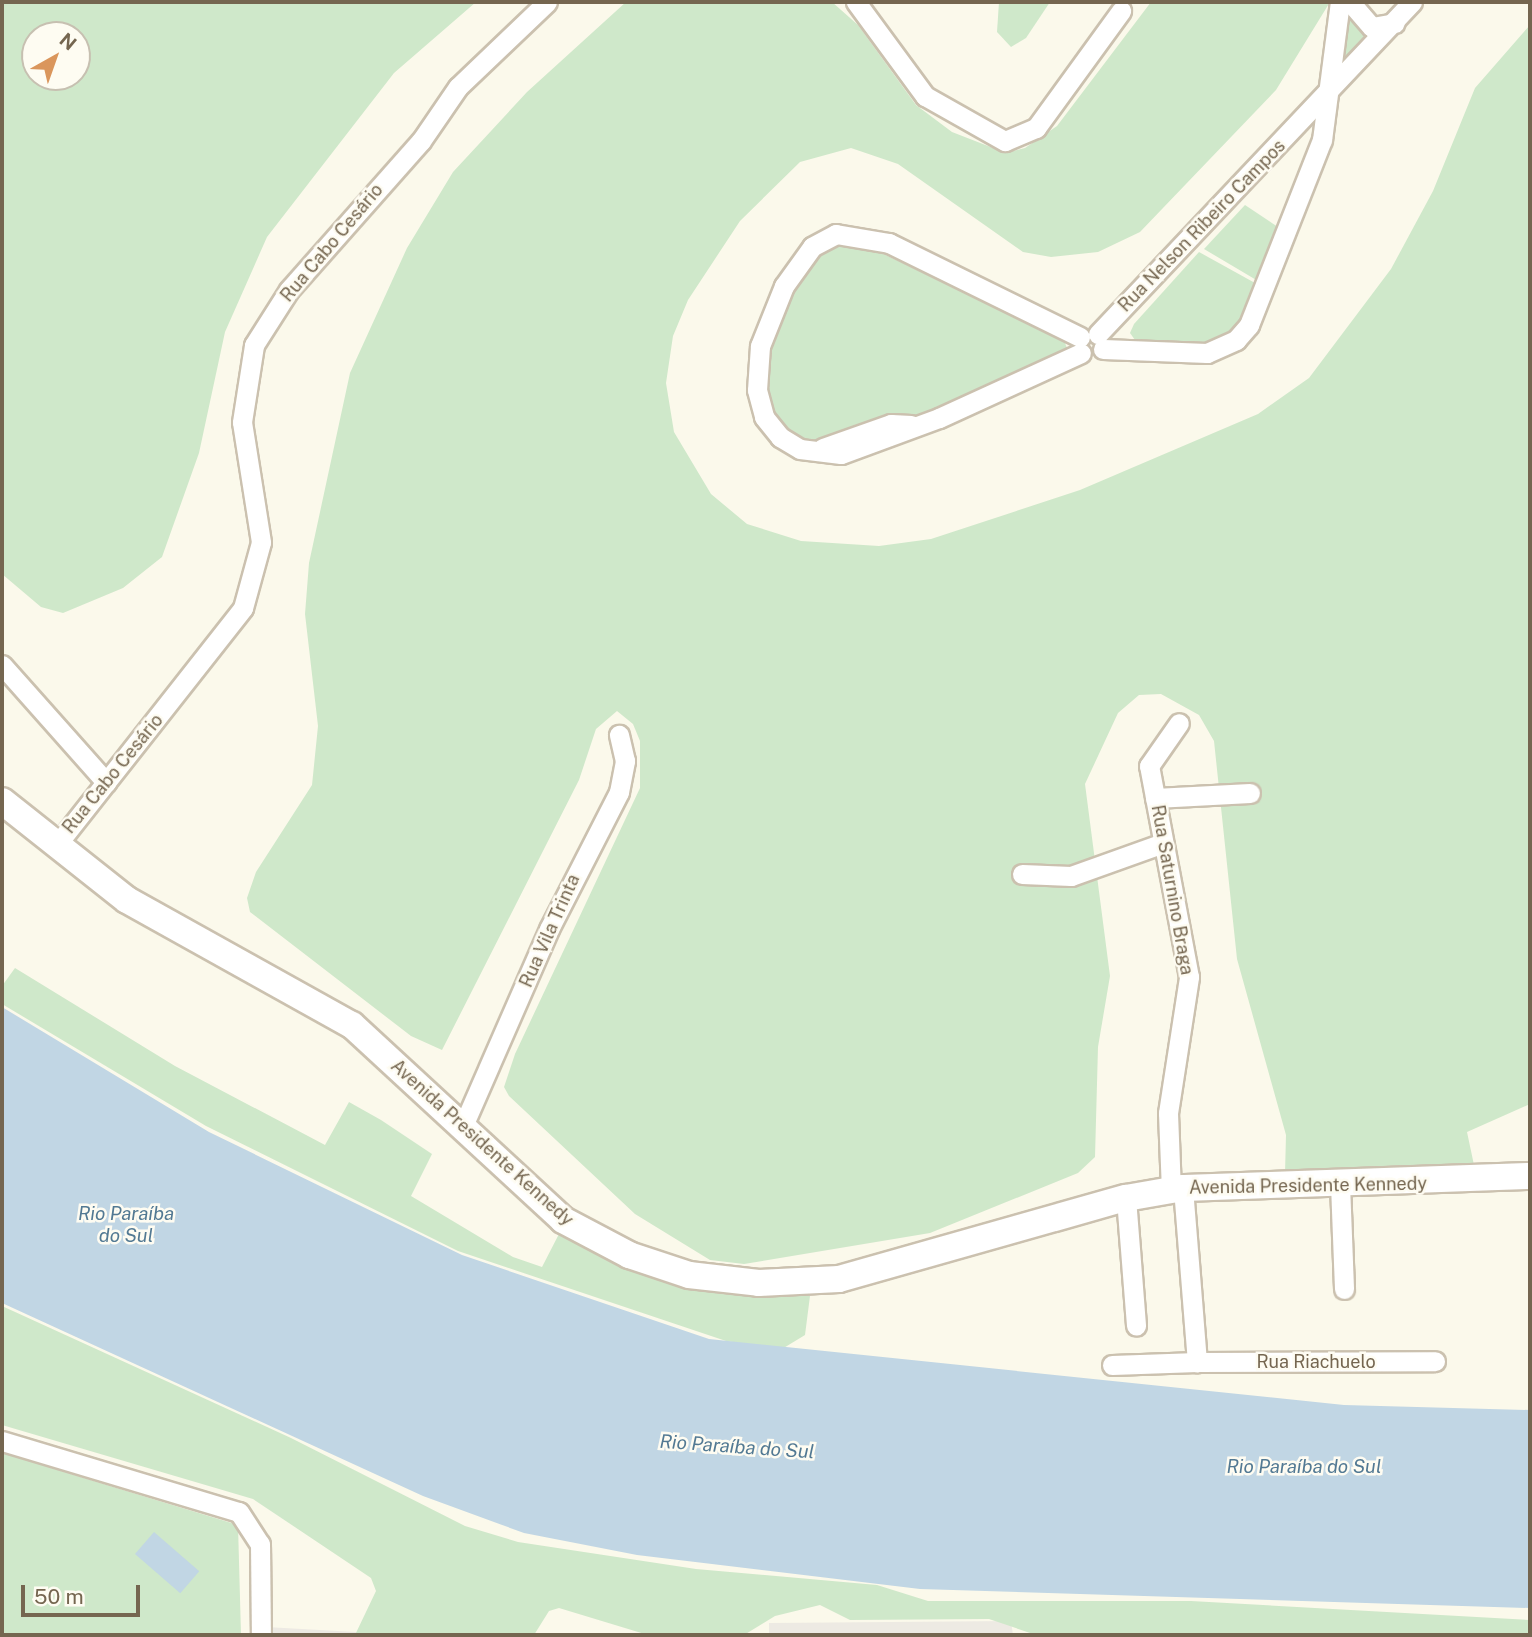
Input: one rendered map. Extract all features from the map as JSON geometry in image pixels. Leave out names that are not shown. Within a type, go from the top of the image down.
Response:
[{"type":"main road","name":"Avenida Presidente Kennedy","points":[[2,801],[55,847],[127,900],[352,1025],[578,1230],[665,1268],[722,1280],[795,1282],[888,1269],[1126,1198],[1177,1190],[1481,1182],[1530,1175]]},
{"type":"main road","name":"Avenida Presidente Kennedy","points":[[1481,1182],[1530,1162]]},
{"type":"street","name":"Rua Cabo Cesário","points":[[55,847],[234,624],[252,583],[261,528],[242,406],[254,345],[289,290],[421,141],[458,87],[547,2]]},
{"type":"street","points":[[856,2],[925,96],[1005,141],[1036,128],[1121,10]]},
{"type":"street","name":"Rua Nelson Ribeiro Campos","points":[[1340,2],[1333,92],[1322,140],[1243,333],[1206,353],[1091,343],[889,243],[855,233],[828,236],[805,254],[784,286],[756,375],[759,404],[772,429],[812,452],[853,452],[919,426],[1091,343],[1333,92],[1412,2]]},
{"type":"street","points":[[1350,2],[1372,27],[1395,23]]},
{"type":"street","points":[[2,665],[106,782]]},
{"type":"street","name":"Rua Saturnino Braga","points":[[1177,1190],[1168,1113],[1189,977],[1149,766],[1179,723]]},
{"type":"street","name":"Rua Vila Trinta","points":[[463,1126],[549,929],[619,792],[625,761],[619,735]]},
{"type":"street","points":[[1155,798],[1250,793]]},
{"type":"street","points":[[1022,874],[1080,874],[1163,843]]},
{"type":"street","points":[[1340,1184],[1344,1289]]},
{"type":"street","points":[[1177,1190],[1197,1362]]},
{"type":"street","points":[[1126,1198],[1136,1326]]},
{"type":"street","name":"Rua Riachuelo","points":[[1112,1365],[1435,1361]]},
{"type":"street","points":[[2,1441],[239,1512],[260,1544],[261,1635]]},
{"type":"shaded area","points":[[1011,1621],[1013,1635],[769,1635],[769,1623]]},
{"type":"shaded area","points":[[266,1627],[409,1635],[267,1635]]},
{"type":"green space","points":[[2,2],[476,2],[394,73],[267,237],[225,332],[199,453],[162,557],[123,588],[63,613],[41,607],[2,574]]},
{"type":"green space","points":[[626,2],[832,2],[858,25],[916,105],[952,132],[1006,153],[1025,148],[1057,126],[1151,2],[1330,2],[1276,90],[1140,232],[1098,252],[1051,257],[1023,252],[898,164],[851,148],[800,162],[740,221],[688,300],[673,336],[666,383],[674,432],[711,494],[747,524],[801,541],[879,546],[931,539],[1080,490],[1258,414],[1309,378],[1391,269],[1433,191],[1475,88],[1530,25],[1530,1104],[1467,1132],[1474,1165],[1285,1173],[1286,1135],[1237,959],[1214,741],[1199,715],[1161,694],[1139,695],[1118,713],[1085,784],[1110,976],[1098,1047],[1095,1157],[1078,1173],[930,1233],[744,1264],[710,1260],[635,1214],[509,1096],[504,1087],[515,1054],[640,788],[640,741],[633,724],[617,711],[596,729],[579,780],[442,1050],[411,1036],[250,912],[247,898],[256,872],[312,785],[318,726],[305,614],[309,563],[350,373],[407,248],[453,172],[527,92]]},
{"type":"green space","points":[[999,2],[1050,2],[1026,38],[1011,47],[997,32]]},
{"type":"green space","points":[[1341,10],[1370,39],[1339,78]]},
{"type":"green space","points":[[1245,205],[1278,227],[1258,281],[1204,249]]},
{"type":"green space","points":[[862,244],[1063,338],[1069,353],[922,419],[884,415],[815,442],[794,437],[773,415],[766,396],[767,343],[808,264],[831,248]]},
{"type":"green space","points":[[1199,252],[1255,283],[1241,320],[1218,343],[1140,347],[1130,333],[1134,324]]},
{"type":"green space","points":[[15,968],[175,1066],[325,1145],[349,1102],[381,1120],[432,1154],[411,1196],[513,1257],[542,1267],[560,1232],[662,1281],[720,1294],[810,1296],[805,1335],[782,1349],[726,1341],[458,1251],[206,1126],[2,1004],[2,986]]},
{"type":"green space","points":[[2,1306],[291,1438],[465,1526],[518,1542],[696,1569],[877,1585],[928,1601],[1191,1601],[1530,1620],[1530,1635],[1036,1635],[989,1619],[850,1620],[820,1605],[775,1616],[744,1635],[648,1635],[559,1608],[549,1611],[534,1635],[355,1635],[376,1591],[371,1578],[253,1499],[2,1425]]},
{"type":"green space","points":[[2,1453],[238,1525],[241,1635],[2,1635]]},
{"type":"water","name":"Rio Paraíba do Sul","points":[[2,1007],[209,1132],[462,1255],[709,1339],[1344,1405],[1530,1410],[1530,1608],[920,1589],[637,1555],[524,1533],[423,1496],[2,1303]]},
{"type":"water","points":[[154,1532],[199,1571],[180,1593],[135,1554]]}]
